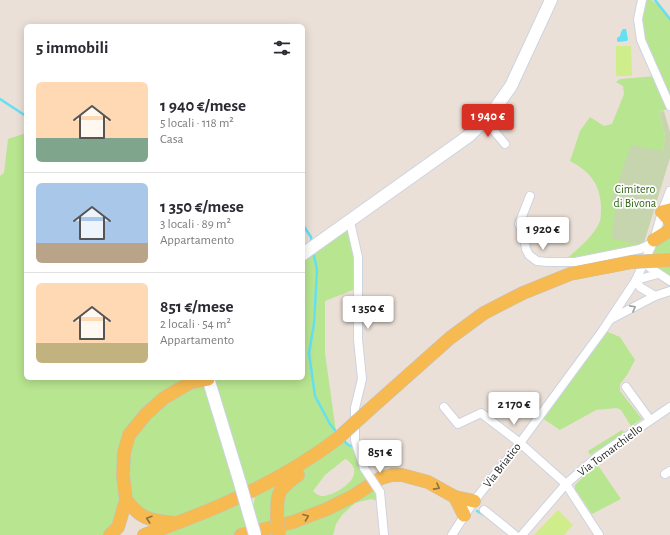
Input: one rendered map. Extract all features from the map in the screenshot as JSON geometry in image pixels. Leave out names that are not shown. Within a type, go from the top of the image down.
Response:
[{"type":"main road","points":[[652,245],[670,230]]},
{"type":"main road","points":[[144,535],[178,523],[235,499],[279,477],[317,454],[337,439],[450,338],[484,313],[523,293],[570,274],[632,262],[670,260]]},
{"type":"main road","points":[[110,535],[118,527],[126,500],[123,475],[124,453],[130,435],[146,414],[164,398],[192,382],[203,380]]},
{"type":"main road","points":[[279,535],[277,496],[283,485],[312,465],[317,454]]},
{"type":"main road","points":[[241,535],[293,522],[327,509],[353,496],[381,478],[392,475],[402,475],[428,482],[455,497],[479,505]]},
{"type":"main road","points":[[455,497],[464,515]]},
{"type":"main road","points":[[126,500],[134,510],[143,517],[152,520],[178,523]]},
{"type":"street","points":[[305,253],[470,135],[492,113],[511,86],[551,0]]},
{"type":"street","points":[[642,0],[638,19],[641,40],[670,106]]},
{"type":"street","points":[[485,120],[505,144]]},
{"type":"street","name":"Via Briatico","points":[[452,535],[464,515],[479,505],[520,443],[610,320],[636,280],[667,214],[670,191]]},
{"type":"street","points":[[530,196],[519,224],[524,236],[526,248],[529,254],[536,261],[575,262],[640,249],[652,245],[649,267],[670,281]]},
{"type":"street","points":[[350,222],[358,257],[358,339],[362,380],[355,408],[356,443],[364,468],[380,492],[384,535]]},
{"type":"street","points":[[655,296],[640,287],[636,280],[658,274]]},
{"type":"street","points":[[610,320],[655,296],[670,292]]},
{"type":"street","points":[[208,380],[240,483],[254,535]]},
{"type":"street","points":[[626,387],[650,420]]},
{"type":"street","points":[[444,407],[458,424],[481,413],[520,443],[566,484],[600,535]]},
{"type":"street","name":"Via Tomarchiello","points":[[522,535],[566,484],[598,456],[670,407]]},
{"type":"street","points":[[479,505],[515,535]]},
{"type":"green space","points":[[642,0],[651,0],[660,6],[670,19],[670,108],[659,112],[665,136],[663,152],[616,207],[643,246],[563,262],[589,238],[597,227],[601,218],[600,198],[596,184],[583,169],[570,161],[580,131],[590,117],[604,126],[612,124],[624,94],[623,86],[616,82],[620,79],[657,76],[641,40]]},
{"type":"green space","points":[[616,46],[631,46],[632,76],[616,76]]},
{"type":"green space","name":"Cimitero di Bivona","points":[[664,111],[670,132],[670,158],[643,246],[611,238],[616,207],[611,202],[631,145],[663,151],[665,136],[659,112]]},
{"type":"green space","points":[[24,134],[24,380],[305,380],[305,249],[350,222],[358,288],[325,301],[325,353],[337,439],[347,444],[360,455],[381,502],[371,499],[355,503],[342,515],[336,524],[333,535],[144,535],[176,524],[152,520],[127,500],[110,535],[0,535],[0,176],[4,173],[8,139]],"holes":[[[345,459],[354,470],[353,476],[345,486],[326,496],[317,495],[313,491],[325,475]],[[241,483],[257,488],[250,520],[235,499]]]},
{"type":"green space","points":[[670,230],[670,281],[649,267],[654,240]]},
{"type":"green space","points":[[603,330],[620,337],[635,360],[620,384],[620,391],[642,419],[631,426],[621,410],[617,408],[596,410],[560,430],[539,416]]},
{"type":"green space","points":[[622,430],[625,434],[590,455],[588,451]]},
{"type":"green space","points":[[597,464],[621,499],[592,514],[575,489],[575,485]]},
{"type":"green space","points":[[558,510],[573,525],[564,535],[534,535]]},
{"type":"water","points":[[623,29],[626,29],[628,39],[627,41],[618,42],[617,38],[620,36]]},
{"type":"waterway","points":[[655,0],[670,19]]},
{"type":"waterway","points":[[0,99],[24,115]]},
{"type":"waterway","points":[[305,228],[311,237],[312,244]]},
{"type":"waterway","points":[[313,251],[317,270],[314,324],[309,353],[315,396],[330,424],[338,434]]},
{"type":"waterway","points":[[343,439],[347,444],[355,448]]},
{"type":"waterway","points":[[361,450],[387,462]]},
{"type":"waterway","points":[[477,511],[484,515]]}]
